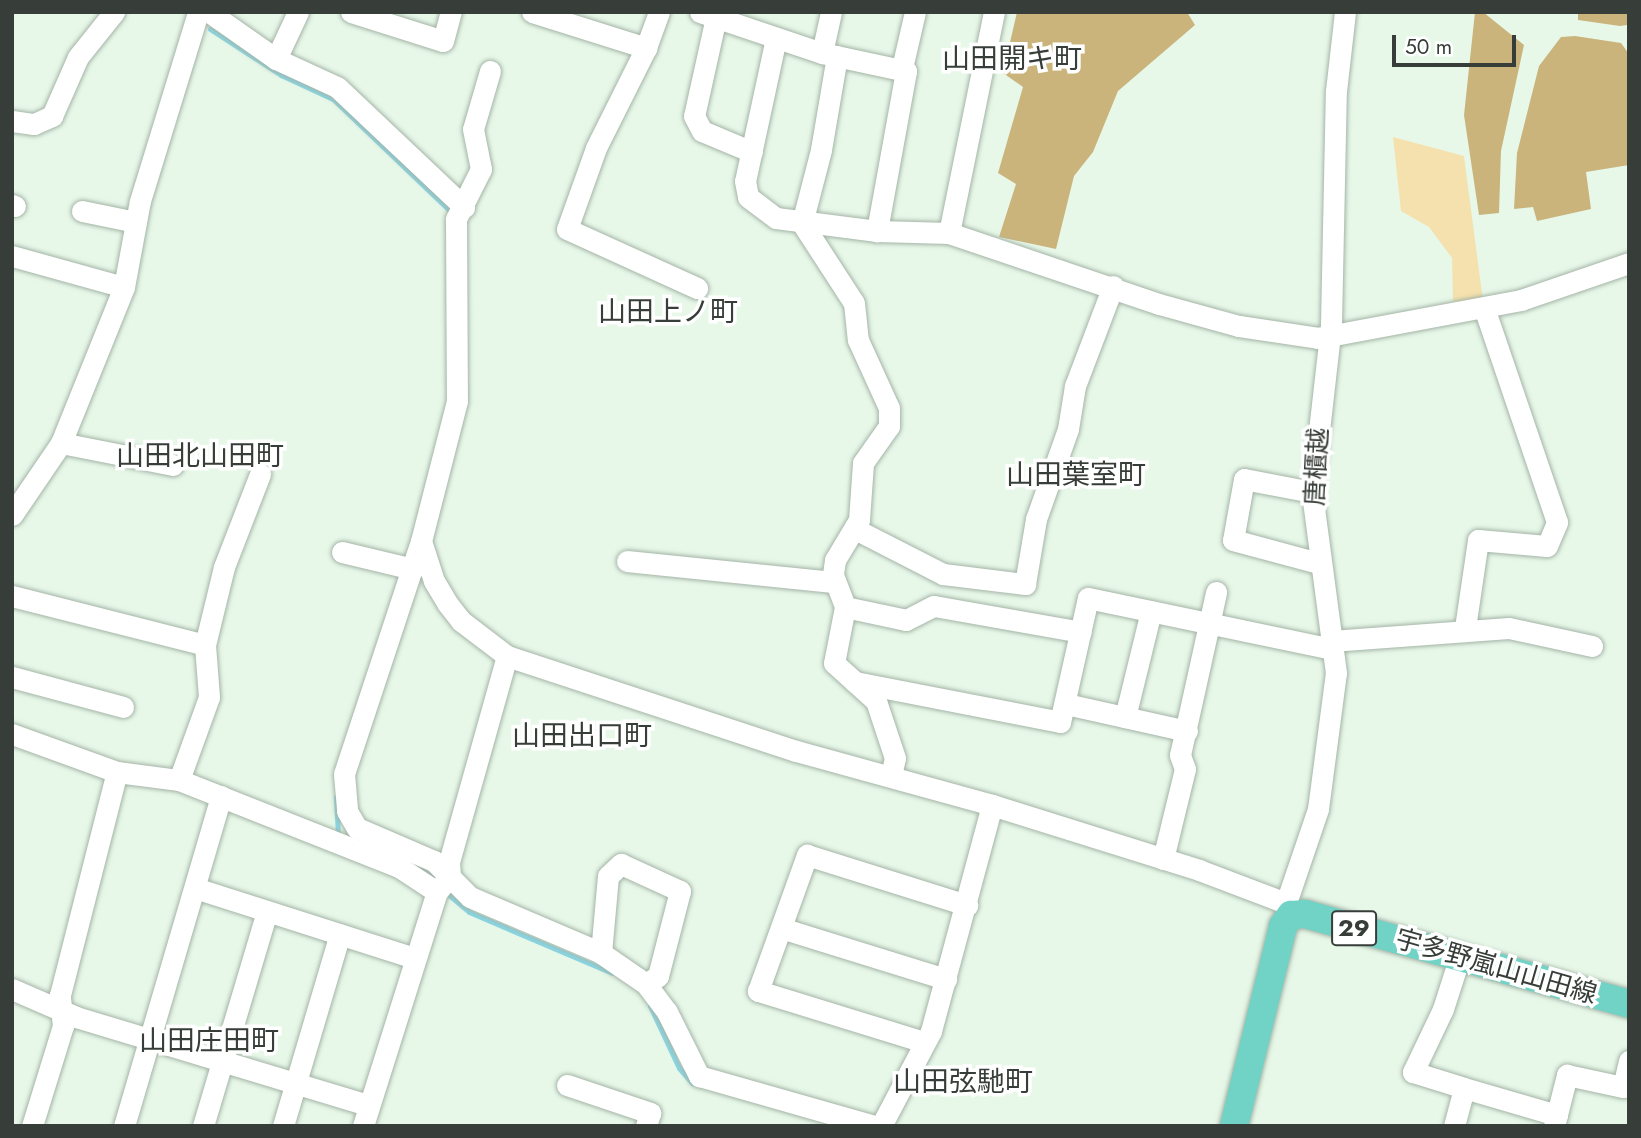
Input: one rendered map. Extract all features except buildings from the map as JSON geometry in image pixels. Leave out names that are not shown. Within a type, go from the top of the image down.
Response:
[{"type":"main road","name":"宇多野嵐山山田線","points":[[1288,909],[1629,1004]]},
{"type":"main road","name":"29","points":[[1234,1126],[1270,972],[1288,909]]},
{"type":"street","points":[[12,121],[34,124],[52,116],[78,57],[114,12]]},
{"type":"street","points":[[12,514],[61,443],[124,287],[136,222],[198,12]]},
{"type":"street","points":[[209,12],[276,59],[337,87],[464,207]]},
{"type":"street","points":[[276,59],[298,12]]},
{"type":"street","points":[[351,12],[443,41],[451,12]]},
{"type":"street","points":[[532,12],[646,48]]},
{"type":"street","points":[[659,12],[646,48],[596,148],[567,229],[697,288]]},
{"type":"street","points":[[831,12],[830,55],[821,150],[802,223],[854,303],[859,340],[889,408],[889,426],[863,463],[855,529],[835,560],[835,582],[845,607],[834,663],[838,671],[855,681],[876,701],[887,725],[895,758],[891,776]]},
{"type":"street","points":[[902,68],[915,12]]},
{"type":"street","points":[[948,233],[994,12]]},
{"type":"street","name":"唐櫃越","points":[[1288,909],[1318,809],[1335,686],[1332,645],[1318,563],[1312,492],[1328,335],[1336,91],[1345,12]]},
{"type":"street","points":[[752,152],[702,131],[694,116],[708,15],[830,55],[902,68],[906,71],[877,231]]},
{"type":"street","points":[[776,38],[745,181],[748,197],[776,218],[877,231],[948,233],[1239,326],[1318,338],[1484,308],[1629,263]]},
{"type":"street","points":[[443,884],[433,862],[357,828],[343,798],[344,774],[413,569],[457,401],[456,219],[481,169],[474,129],[490,71]]},
{"type":"street","points":[[82,211],[136,222]]},
{"type":"street","points":[[12,256],[124,287]]},
{"type":"street","points":[[855,529],[943,574],[1025,584],[1036,519],[1068,429],[1075,386],[1113,286]]},
{"type":"street","points":[[1465,628],[1478,540],[1547,547],[1558,522],[1484,308]]},
{"type":"street","points":[[61,443],[173,465]]},
{"type":"street","points":[[179,780],[209,697],[205,645],[240,516],[260,474]]},
{"type":"street","points":[[1312,492],[1244,479],[1233,540],[1318,563]]},
{"type":"street","points":[[421,541],[434,581],[447,603],[461,621],[507,656],[796,751],[992,805],[1163,859],[1288,909]]},
{"type":"street","points":[[342,552],[413,569]]},
{"type":"street","points":[[627,561],[835,582]]},
{"type":"street","points":[[1163,859],[1185,769],[1180,755],[1216,592]]},
{"type":"street","points":[[12,596],[205,645]]},
{"type":"street","points":[[855,681],[1060,722],[1088,598],[1208,624],[1332,645],[1465,628],[1509,628],[1592,646]]},
{"type":"street","points":[[845,607],[906,620],[934,606],[1082,632]]},
{"type":"street","points":[[1125,717],[1151,611]]},
{"type":"street","points":[[12,989],[61,1010],[150,1040],[296,1084],[365,1116],[415,958],[443,884],[507,656]]},
{"type":"street","points":[[12,677],[123,707]]},
{"type":"street","points":[[1066,704],[1187,731]]},
{"type":"street","points":[[13,738],[117,772],[179,780],[443,884],[601,953],[646,984],[667,1012],[699,1076],[883,1124],[924,1042],[946,979],[992,805]]},
{"type":"street","points":[[32,1126],[63,1026],[60,995],[117,772]]},
{"type":"street","points":[[124,1126],[221,796]]},
{"type":"street","points":[[924,1042],[758,991],[807,855],[967,905]]},
{"type":"street","points":[[601,953],[608,876],[621,864],[680,891],[658,976],[646,984]]},
{"type":"street","points":[[195,888],[415,958]]},
{"type":"street","points":[[203,1126],[267,911]]},
{"type":"street","points":[[781,928],[946,979]]},
{"type":"street","points":[[284,1126],[340,934]]},
{"type":"street","points":[[1460,956],[1443,1009],[1413,1072],[1555,1121],[1567,1075],[1623,1087],[1629,1061]]},
{"type":"street","points":[[566,1086],[650,1113],[646,1126]]},
{"type":"street","points":[[1454,1126],[1464,1088]]},
{"type":"shaded area","points":[[1017,12],[1187,12],[1195,25],[1118,91],[1093,152],[1074,176],[1056,249],[999,237],[1016,184],[998,173],[1023,87],[1003,73]]},
{"type":"shaded area","points":[[1475,12],[1483,12],[1524,45],[1501,151],[1499,213],[1479,215],[1464,115]]},
{"type":"shaded area","points":[[1578,12],[1629,12],[1629,15],[1627,25],[1620,26],[1578,20]]},
{"type":"shaded area","points":[[1575,36],[1621,43],[1629,54],[1629,165],[1586,172],[1591,209],[1537,221],[1533,207],[1514,209],[1517,153],[1539,66],[1561,37]]},
{"type":"shaded area","points":[[1393,137],[1464,156],[1483,301],[1453,301],[1452,258],[1429,227],[1401,211]]},
{"type":"waterway","points":[[210,29],[281,75],[333,99],[448,209]]},
{"type":"waterway","points":[[336,797],[338,836]]},
{"type":"waterway","points":[[415,864],[434,880]]},
{"type":"waterway","points":[[443,890],[469,912],[612,973]]},
{"type":"waterway","points":[[650,1006],[679,1068],[692,1083]]},
{"type":"district","name":"山田開キ町","points":[[1012,59]]},
{"type":"district","name":"山田上ノ町","points":[[668,312]]},
{"type":"district","name":"山田北山田町","points":[[200,456]]},
{"type":"district","name":"山田葉室町","points":[[1076,475]]},
{"type":"district","name":"山田出口町","points":[[582,736]]},
{"type":"district","name":"山田庄田町","points":[[209,1041]]},
{"type":"district","name":"山田弦馳町","points":[[963,1082]]}]
